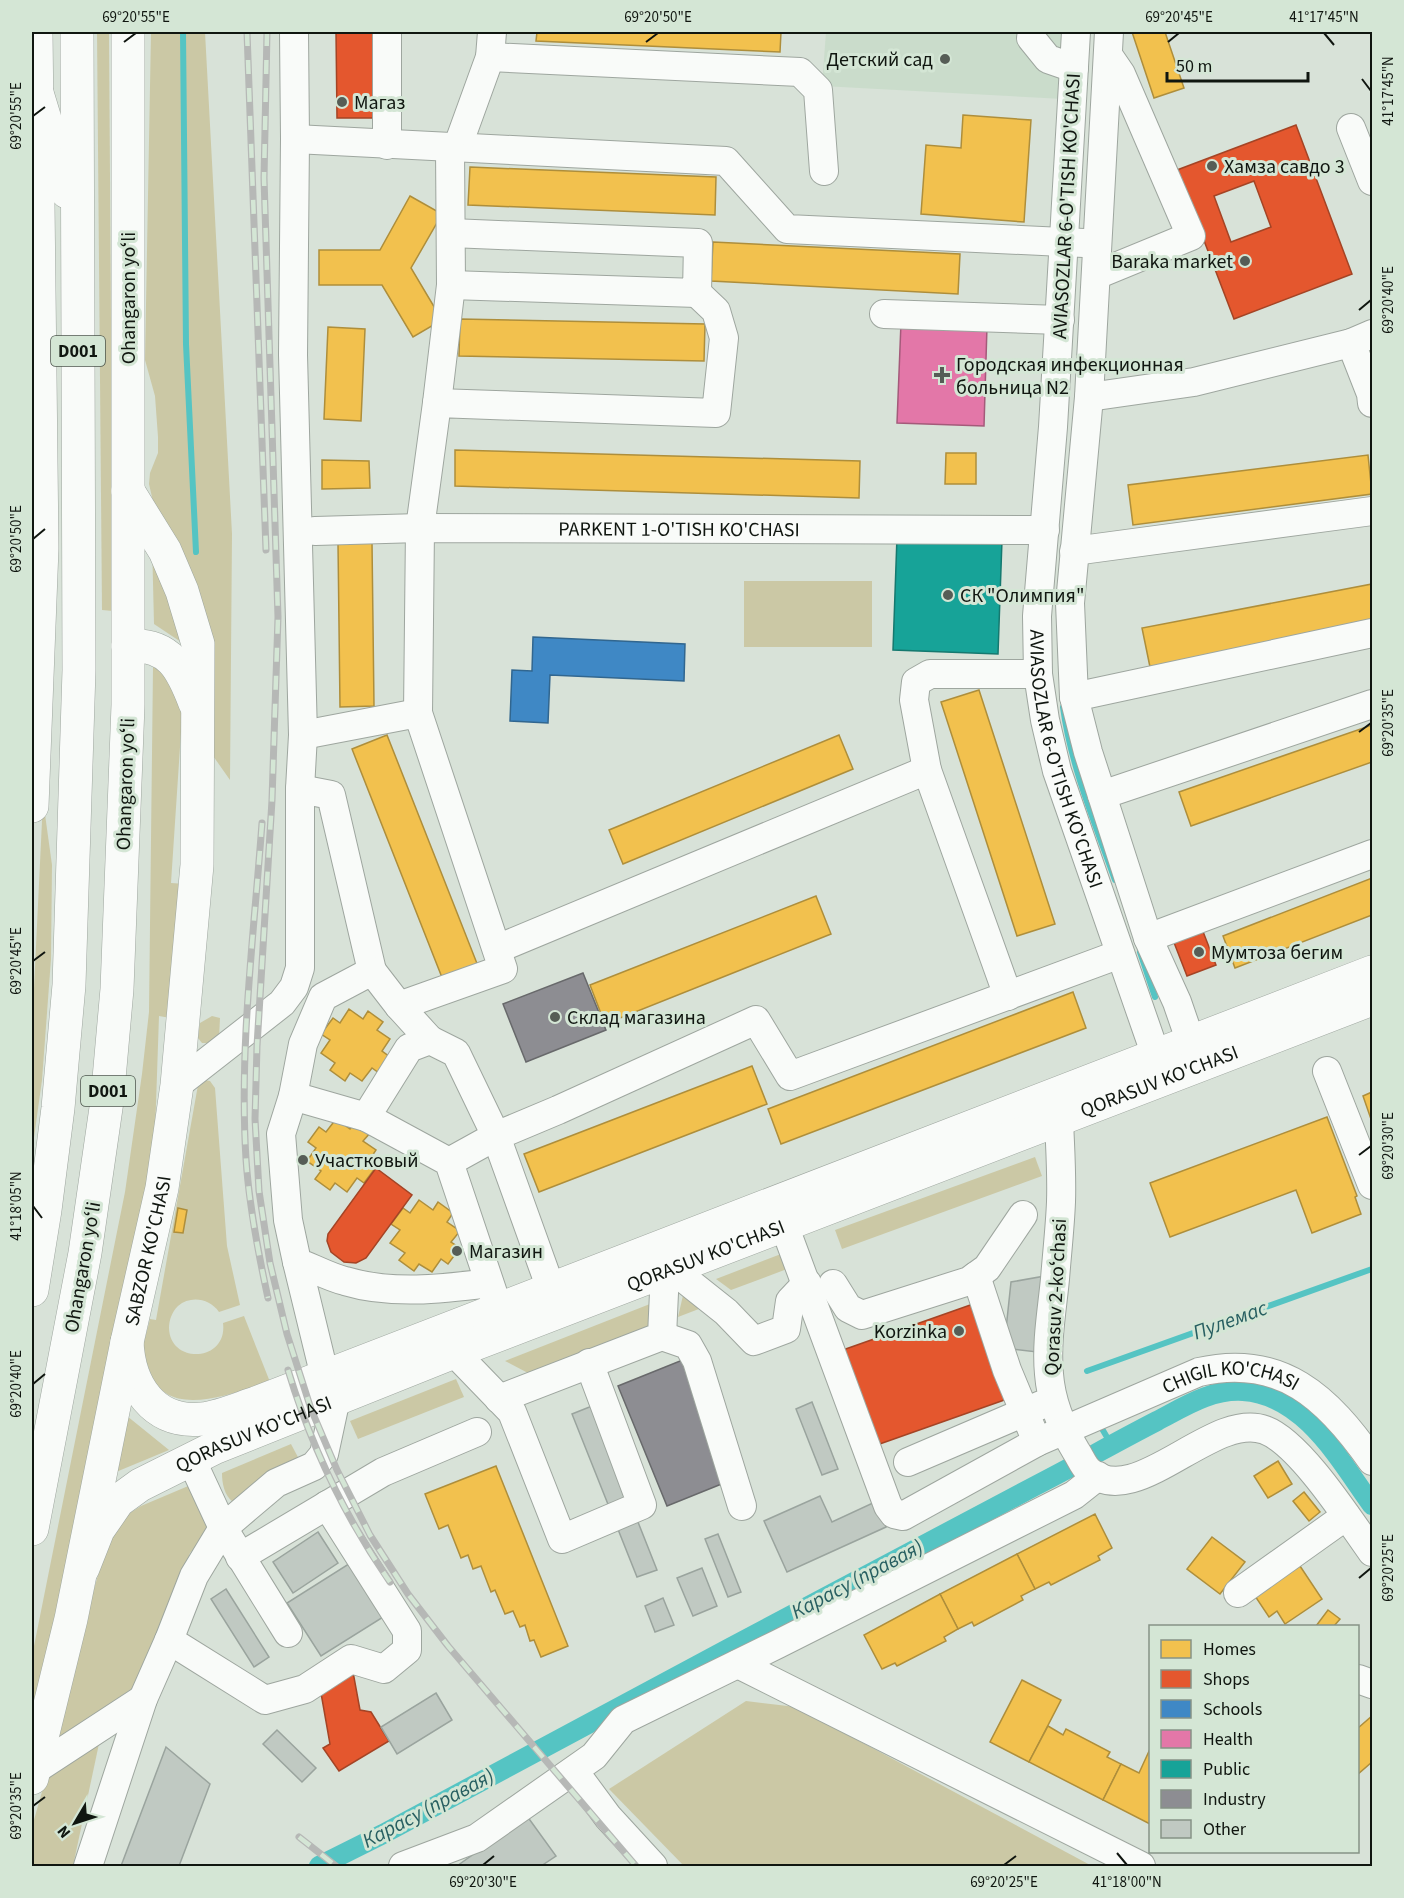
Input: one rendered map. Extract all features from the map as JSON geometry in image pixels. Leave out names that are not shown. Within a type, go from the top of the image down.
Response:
[{"type":"main road","points":[[32,806],[41,148],[36,32]]},
{"type":"main road","name":"D001","points":[[32,1278],[54,1139],[66,1027],[79,670],[76,32]]},
{"type":"main road","name":"Ohangaron yoʻli","points":[[32,1529],[86,1253],[107,1101],[117,989],[128,705],[128,32]]},
{"type":"main road","points":[[41,148],[77,226]]},
{"type":"main road","name":"SABZOR KO'CHASI","points":[[32,1775],[82,1568],[127,1342],[162,1188],[177,1085],[197,865],[198,644],[188,607],[165,551],[128,491]]},
{"type":"main road","points":[[79,670],[104,654],[128,646],[153,648],[175,662],[183,673],[199,713]]},
{"type":"main road","name":"QORASUV KO'CHASI","points":[[82,1568],[98,1530],[118,1501],[140,1485],[237,1438],[494,1296],[551,1289],[1160,1068],[1372,972]]},
{"type":"main road","name":"QORASUV KO'CHASI","points":[[1195,1054],[1372,999]]},
{"type":"main road","name":"QORASUV KO'CHASI","points":[[127,1342],[130,1369],[140,1391],[156,1407],[184,1418],[200,1419],[219,1415],[256,1403],[330,1387],[454,1352],[1059,1120],[1160,1068]]},
{"type":"street","points":[[177,1085],[282,1003],[294,987],[300,968],[300,789],[303,735],[293,355],[294,32]]},
{"type":"street","points":[[387,32],[387,145]]},
{"type":"street","points":[[1032,32],[1031,38],[1048,59],[1074,68]]},
{"type":"street","name":"AVIASOZLAR 6-O'TISH KO'CHASI","points":[[1076,32],[1074,68],[1083,243],[1096,275],[1089,397],[1070,428],[1045,530],[1037,616],[1038,674],[1045,720],[1057,771],[1160,1068]]},
{"type":"street","points":[[1096,275],[1191,236],[1108,43]]},
{"type":"street","name":"AVIASOZLAR 6-O'TISH KO'CHASI","points":[[1108,43],[1083,243],[1060,320],[1070,428],[1074,551],[1070,621],[1074,697],[1088,752],[1148,938],[1177,1002],[1195,1054]]},
{"type":"street","points":[[399,1006],[503,969],[418,713],[420,528],[451,285],[454,148],[491,44],[800,72],[818,90],[824,171]]},
{"type":"street","points":[[1351,128],[1372,181]]},
{"type":"street","points":[[295,139],[726,161],[787,229],[1083,243]]},
{"type":"street","points":[[451,234],[698,243],[697,293]]},
{"type":"street","points":[[437,403],[716,413],[724,338],[716,311],[697,293],[451,285]]},
{"type":"street","points":[[884,314],[1060,320]]},
{"type":"street","points":[[1089,397],[1194,382],[1362,338],[1372,397]]},
{"type":"street","points":[[1074,551],[1372,511]]},
{"type":"street","name":"PARKENT 1-O'TISH KO'CHASI","points":[[315,531],[420,528],[1045,530]]},
{"type":"street","points":[[1074,697],[1372,633]]},
{"type":"street","points":[[1008,996],[927,770],[914,700],[916,681],[930,674],[1038,674]]},
{"type":"street","points":[[1102,795],[1372,704]]},
{"type":"street","points":[[303,735],[418,713]]},
{"type":"street","points":[[496,949],[927,770]]},
{"type":"street","points":[[300,789],[331,795],[372,971],[399,1006],[430,1040],[456,1053],[496,1136],[551,1289]]},
{"type":"street","points":[[1148,938],[1372,854]]},
{"type":"street","points":[[449,1162],[496,1136],[756,1020],[790,1076],[1120,954]]},
{"type":"street","points":[[88,1866],[143,1699],[194,1576],[223,1528],[276,1483],[314,1466],[324,1454],[330,1387],[288,1220],[281,1134],[293,1096],[303,1044],[322,997],[372,971]]},
{"type":"street","points":[[366,1117],[409,1048],[430,1040]]},
{"type":"street","points":[[1327,1071],[1372,1185]]},
{"type":"street","points":[[293,1096],[366,1117],[449,1162],[494,1296],[374,1286],[345,1281],[297,1262]]},
{"type":"street","name":"Qorasuv 2-koʻchasi","points":[[1059,1120],[1061,1201],[1048,1373],[1054,1400],[1081,1455]]},
{"type":"street","points":[[820,1283],[848,1308],[862,1315],[969,1281],[987,1268],[1023,1215]]},
{"type":"street","points":[[784,1225],[820,1283],[888,1506],[894,1514],[903,1516],[1037,1442],[1081,1455],[1116,1480],[1135,1478],[1149,1473],[1213,1438],[1243,1429],[1263,1429],[1287,1443],[1306,1463],[1372,1552]]},
{"type":"street","points":[[668,1270],[726,1312],[754,1341],[786,1329],[790,1301],[820,1283]]},
{"type":"street","points":[[662,1336],[668,1270]]},
{"type":"street","points":[[975,1276],[1024,1414],[1037,1442]]},
{"type":"street","points":[[499,1399],[662,1336],[688,1345],[697,1361],[742,1506]]},
{"type":"street","points":[[454,1352],[512,1412],[562,1539],[642,1505],[589,1363]]},
{"type":"street","name":"CHIGIL KO'CHASI","points":[[1081,1455],[1198,1372],[1226,1367],[1245,1367],[1261,1369],[1284,1377],[1306,1390],[1338,1418],[1372,1461]]},
{"type":"street","points":[[908,1461],[1054,1400]]},
{"type":"street","points":[[240,1557],[383,1472],[477,1432]]},
{"type":"street","points":[[403,1866],[477,1838],[573,1771],[603,1747],[623,1720],[1074,1495],[1081,1455]]},
{"type":"street","points":[[191,1459],[223,1528],[288,1633]]},
{"type":"street","points":[[169,1640],[265,1700],[305,1689],[351,1659],[384,1669],[407,1650],[407,1631],[327,1505]]},
{"type":"street","points":[[1238,1593],[1346,1516]]},
{"type":"street","points":[[738,1664],[1141,1866]]},
{"type":"street","points":[[32,1775],[143,1699]]},
{"type":"street","points":[[573,1771],[608,1817],[653,1866]]},
{"type":"shaded area","points":[[97,32],[109,32],[113,611],[102,610]]},
{"type":"shaded area","points":[[151,32],[205,32],[232,534],[230,780],[211,753],[149,484],[150,473],[158,453],[155,396],[145,360]]},
{"type":"shaded area","name":"Детский сад","points":[[826,32],[1067,32],[1063,99],[822,86]]},
{"type":"shaded area","points":[[152,542],[187,646],[154,624]]},
{"type":"shaded area","points":[[744,581],[872,581],[872,647],[744,647]]},
{"type":"shaded area","points":[[153,667],[164,673],[183,702],[171,883],[186,884],[176,1019],[159,1016],[154,1162],[32,1725],[32,1656],[125,1192],[142,1074],[149,1012]]},
{"type":"shaded area","points":[[43,800],[52,865],[51,959],[42,1080],[32,1152],[32,1030]]},
{"type":"shaded area","points":[[212,1016],[220,1018],[219,1038],[202,1043],[198,1038],[200,1023]]},
{"type":"shaded area","points":[[204,1080],[210,1081],[215,1088],[227,1246],[240,1305],[219,1312],[206,1301],[189,1300],[174,1311],[169,1328],[172,1340],[179,1348],[188,1353],[198,1354],[217,1345],[222,1336],[223,1323],[244,1316],[270,1382],[202,1400],[169,1395],[157,1385],[149,1369],[143,1347],[150,1319],[156,1320],[198,1085]]},
{"type":"shaded area","points":[[1035,1157],[1042,1176],[842,1249],[835,1230]]},
{"type":"shaded area","points":[[781,1254],[787,1269],[731,1290],[716,1279]]},
{"type":"shaded area","points":[[684,1291],[704,1307],[678,1317]]},
{"type":"shaded area","points":[[655,1302],[652,1325],[528,1373],[505,1361]]},
{"type":"shaded area","points":[[456,1379],[464,1397],[358,1439],[350,1421]]},
{"type":"shaded area","points":[[127,1416],[169,1450],[116,1472]]},
{"type":"shaded area","points":[[291,1444],[300,1461],[233,1502],[227,1496],[222,1473]]},
{"type":"shaded area","points":[[193,1484],[214,1525],[190,1553],[140,1683],[51,1744],[108,1539],[125,1516],[141,1506]]},
{"type":"shaded area","points":[[746,1701],[796,1707],[1092,1866],[684,1866],[609,1789]]},
{"type":"shaded area","points":[[100,1739],[73,1866],[32,1866],[32,1827],[47,1774]]},
{"type":"building: Homes","points":[[537,32],[781,32],[780,52],[536,41]]},
{"type":"building: Homes","points":[[1132,32],[1165,32],[1184,88],[1154,98]]},
{"type":"building: Homes","points":[[963,115],[1031,120],[1024,222],[921,214],[926,145],[961,148]]},
{"type":"building: Homes","points":[[470,167],[716,177],[715,215],[468,205]]},
{"type":"building: Homes","points":[[410,196],[442,214],[411,268],[442,320],[413,337],[382,285],[319,285],[319,250],[380,250]]},
{"type":"building: Homes","points":[[713,242],[960,254],[958,294],[711,281]]},
{"type":"building: Homes","points":[[460,319],[705,324],[704,361],[459,356]]},
{"type":"building: Homes","points":[[328,327],[365,329],[361,421],[324,419]]},
{"type":"building: Homes","points":[[455,450],[860,461],[859,498],[455,486]]},
{"type":"building: Homes","points":[[946,453],[976,453],[976,484],[945,484]]},
{"type":"building: Homes","points":[[1368,455],[1372,494],[1133,525],[1128,485]]},
{"type":"building: Homes","points":[[322,460],[369,461],[370,488],[322,489]]},
{"type":"building: Homes","points":[[372,542],[374,706],[340,707],[338,543]]},
{"type":"building: Homes","points":[[1372,584],[1372,624],[1150,667],[1142,628]]},
{"type":"building: Homes","points":[[979,690],[1055,924],[1017,936],[941,702]]},
{"type":"building: Homes","points":[[1372,725],[1372,762],[1191,826],[1179,792]]},
{"type":"building: Homes","points":[[387,735],[478,966],[443,980],[352,749]]},
{"type":"building: Homes","points":[[839,735],[853,769],[623,864],[609,830]]},
{"type":"building: Homes","points":[[1372,878],[1372,915],[1235,968],[1223,936]]},
{"type":"building: Homes","points":[[816,896],[831,934],[605,1024],[590,985]]},
{"type":"building: Homes","points":[[1073,992],[1086,1028],[781,1144],[768,1109]]},
{"type":"building: Homes","points":[[349,1009],[363,1019],[368,1011],[383,1022],[377,1030],[390,1039],[382,1051],[390,1057],[379,1073],[372,1068],[362,1081],[350,1073],[345,1081],[330,1070],[335,1063],[321,1053],[330,1040],[321,1034],[333,1018],[340,1023]]},
{"type":"building: Homes","points":[[752,1066],[767,1104],[539,1192],[524,1154]]},
{"type":"building: Homes","points":[[1372,1092],[1372,1122],[1363,1096]]},
{"type":"building: Homes","points":[[1327,1117],[1357,1196],[1355,1197],[1361,1214],[1312,1233],[1296,1190],[1170,1237],[1150,1183]]},
{"type":"building: Homes","points":[[336,1119],[350,1129],[355,1122],[370,1133],[363,1141],[376,1150],[368,1162],[376,1167],[364,1183],[357,1178],[347,1192],[335,1183],[330,1190],[315,1179],[321,1171],[307,1161],[316,1148],[308,1142],[319,1127],[326,1132]]},
{"type":"building: Homes","points":[[419,1200],[433,1210],[438,1202],[453,1213],[447,1222],[460,1231],[451,1242],[460,1248],[448,1264],[441,1259],[432,1272],[419,1264],[414,1271],[399,1260],[405,1253],[390,1243],[400,1230],[391,1224],[403,1208],[410,1213]]},
{"type":"building: Homes","points":[[178,1208],[187,1210],[183,1233],[174,1232]]},
{"type":"building: Homes","points":[[1278,1461],[1292,1484],[1268,1498],[1254,1476]]},
{"type":"building: Homes","points":[[496,1466],[568,1646],[541,1657],[534,1640],[530,1641],[525,1625],[520,1627],[513,1611],[505,1614],[495,1590],[491,1592],[481,1566],[473,1569],[468,1555],[461,1558],[448,1525],[439,1529],[425,1494]]},
{"type":"building: Homes","points":[[1304,1492],[1320,1512],[1309,1521],[1293,1501]]},
{"type":"building: Homes","points":[[1095,1514],[1112,1548],[1098,1556],[1100,1560],[1051,1585],[1049,1582],[1035,1589],[1017,1554]]},
{"type":"building: Homes","points":[[1212,1537],[1245,1562],[1220,1594],[1187,1569]]},
{"type":"building: Homes","points":[[1017,1554],[1035,1589],[1021,1596],[1023,1600],[974,1626],[972,1622],[958,1629],[940,1594]]},
{"type":"building: Homes","points":[[1300,1566],[1322,1599],[1285,1624],[1277,1611],[1269,1617],[1255,1596]]},
{"type":"building: Homes","points":[[940,1594],[958,1629],[944,1637],[946,1641],[897,1666],[895,1663],[882,1669],[864,1635]]},
{"type":"building: Homes","points":[[1328,1610],[1340,1619],[1335,1625],[1317,1625]]},
{"type":"building: Homes","points":[[1022,1680],[1061,1700],[1029,1762],[990,1742]]},
{"type":"building: Homes","points":[[1372,1716],[1372,1762],[1359,1773],[1359,1727]]},
{"type":"building: Homes","points":[[1048,1726],[1063,1735],[1066,1729],[1110,1752],[1107,1757],[1121,1764],[1103,1800],[1029,1762]]},
{"type":"building: Homes","points":[[1149,1751],[1149,1823],[1103,1800],[1121,1764],[1139,1773]]},
{"type":"building: Shops","points":[[336,32],[373,32],[373,118],[337,118]]},
{"type":"building: Shops","points":[[1296,125],[1352,274],[1234,319],[1177,170]],"holes":[[[1254,181],[1271,227],[1231,242],[1214,196]]]},
{"type":"building: Shops","points":[[1202,929],[1216,965],[1187,976],[1173,940]]},
{"type":"building: Shops","points":[[376,1168],[412,1195],[366,1258],[356,1263],[344,1262],[331,1252],[327,1241],[328,1234]]},
{"type":"building: Shops","points":[[976,1303],[1010,1398],[874,1446],[840,1351]]},
{"type":"building: Shops","points":[[353,1672],[360,1710],[371,1712],[389,1741],[339,1771],[323,1748],[330,1744],[321,1693]]},
{"type":"building: Schools","points":[[533,637],[685,644],[684,681],[550,675],[548,723],[510,721],[512,670],[532,671]]},
{"type":"building: Health","name":"Городская инфекционная больница N2","points":[[901,323],[987,326],[984,426],[897,423]]},
{"type":"building: Public","name":"СК \"Олимпия\"","points":[[897,537],[1002,540],[998,654],[893,650]]},
{"type":"building: Industry","name":"Склад магазина","points":[[583,973],[606,1030],[526,1062],[503,1004]]},
{"type":"building: Industry","points":[[690,1357],[724,1483],[667,1506],[618,1386]]},
{"type":"building: Other","points":[[1045,1276],[1037,1352],[1004,1348],[1011,1282]]},
{"type":"building: Other","points":[[812,1402],[838,1469],[822,1475],[796,1409]]},
{"type":"building: Other","points":[[592,1406],[657,1570],[637,1577],[572,1414]]},
{"type":"building: Other","points":[[820,1496],[832,1522],[875,1502],[886,1527],[787,1572],[764,1521]]},
{"type":"building: Other","points":[[318,1532],[338,1563],[293,1593],[273,1562]]},
{"type":"building: Other","points":[[718,1534],[741,1592],[728,1597],[705,1539]]},
{"type":"building: Other","points":[[355,1560],[388,1614],[321,1656],[287,1603]]},
{"type":"building: Other","points":[[702,1568],[717,1606],[693,1616],[677,1578]]},
{"type":"building: Other","points":[[226,1589],[269,1657],[254,1667],[211,1599]]},
{"type":"building: Other","points":[[663,1598],[674,1625],[655,1632],[645,1606]]},
{"type":"building: Other","points":[[436,1693],[452,1720],[397,1754],[381,1727]]},
{"type":"building: Other","points":[[277,1730],[316,1768],[302,1782],[263,1744]]},
{"type":"building: Other","points":[[166,1747],[210,1784],[179,1866],[121,1866]]},
{"type":"building: Other","points":[[527,1816],[556,1856],[541,1866],[457,1866]]},
{"type":"waterway","points":[[183,32],[186,344],[196,552]]},
{"type":"waterway","points":[[1063,707],[1078,773],[1115,880]]},
{"type":"waterway","points":[[1140,952],[1155,997]]},
{"type":"waterway","name":"Пулемас","points":[[1087,1371],[1372,1269]]},
{"type":"waterway","name":"Карасу (правая)","points":[[319,1866],[1142,1429],[1209,1396],[1243,1391],[1265,1395],[1285,1404],[1319,1433],[1372,1505]]},
{"type":"waterway","name":"Пулемас","points":[[1101,1427],[1111,1444]]},
{"type":"railway","points":[[247,32],[266,550]]},
{"type":"railway","points":[[267,32],[264,178],[278,617],[272,800],[257,1046],[255,1119],[259,1191],[270,1263],[287,1334],[311,1409],[337,1470],[370,1535],[408,1594],[448,1646],[636,1866]]},
{"type":"railway","points":[[262,823],[248,991],[244,1117],[249,1194],[268,1298]]},
{"type":"railway","points":[[288,1370],[307,1426],[331,1480],[358,1532],[390,1582]]},
{"type":"railway","points":[[299,1837],[336,1866]]},
{"type":"place","name":"Детский сад","points":[[945,59]]},
{"type":"place","name":"Магаз","points":[[342,102]]},
{"type":"place","name":"Хамза савдо 3","points":[[1212,166]]},
{"type":"place","name":"Baraka market","points":[[1245,261]]},
{"type":"place","name":"Городская инфекционная больница N2","points":[[942,375]]},
{"type":"place","name":"СК \"Олимпия\"","points":[[948,595]]},
{"type":"place","name":"Мумтоза бегим","points":[[1199,952]]},
{"type":"place","name":"Склад магазина","points":[[555,1017]]},
{"type":"place","name":"Участковый","points":[[303,1160]]},
{"type":"place","name":"Магазин","points":[[457,1251]]},
{"type":"place","name":"Korzinka","points":[[959,1331]]}]
